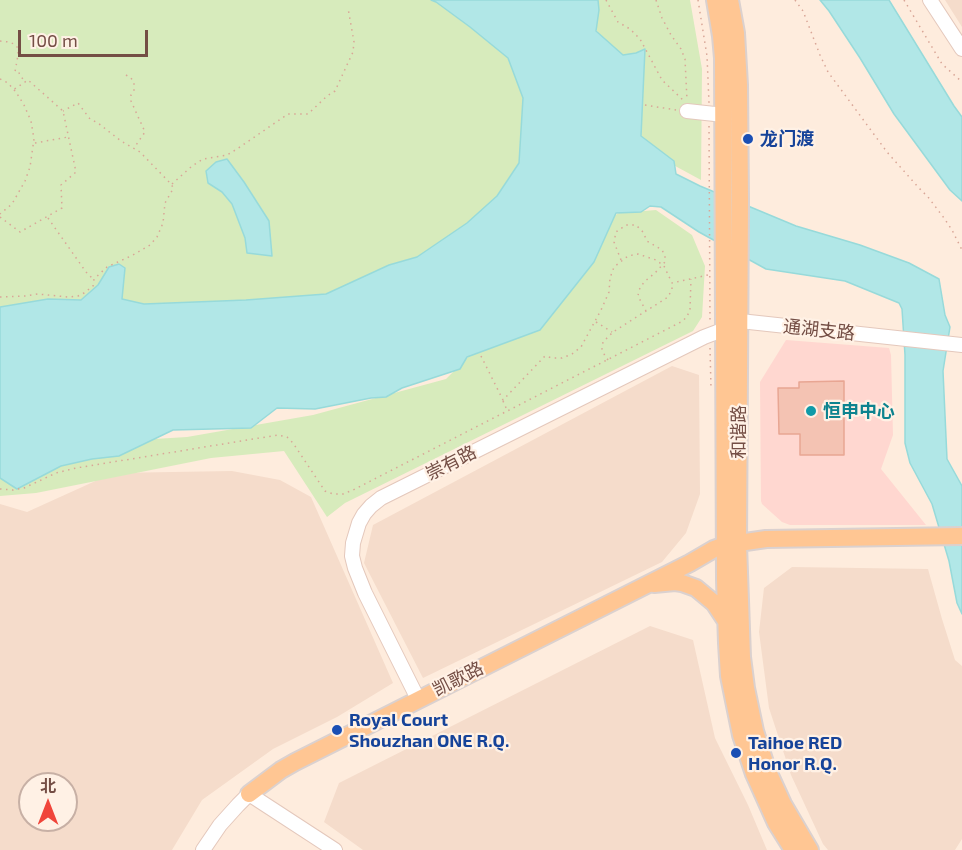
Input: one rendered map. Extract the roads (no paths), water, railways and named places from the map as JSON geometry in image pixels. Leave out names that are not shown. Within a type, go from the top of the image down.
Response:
[{"type":"main road","name":"和谐路","points":[[715,0],[722,47],[717,115],[717,187],[724,261],[734,322]]},
{"type":"main road","name":"和谐路","points":[[730,0],[736,33],[738,65],[740,200],[734,322],[732,544],[726,621],[729,676],[741,735],[754,774],[765,800],[793,850]]},
{"type":"main road","name":"凯歌路","points":[[249,794],[295,762],[714,549],[732,544],[766,547],[940,541],[962,536]]},
{"type":"main road","name":"凯歌路","points":[[940,541],[962,545]]},
{"type":"main road","name":"和谐路","points":[[732,544],[742,657],[755,731],[767,769],[783,804],[810,850]]},
{"type":"main road","points":[[641,586],[675,582],[694,587],[714,603],[726,621]]},
{"type":"street","points":[[930,0],[962,49]]},
{"type":"street","points":[[687,111],[717,115]]},
{"type":"street","name":"通湖支路","points":[[734,322],[957,345]]},
{"type":"street","name":"崇有路","points":[[418,699],[364,593],[355,568],[352,555],[353,543],[364,514],[381,498],[734,322]]},
{"type":"street","points":[[249,794],[335,850]]},
{"type":"street","name":"凯歌路","points":[[203,850],[220,825],[249,794]]},
{"type":"water","points":[[431,0],[598,0],[596,31],[623,55],[645,49],[641,136],[674,161],[676,174],[796,226],[860,245],[909,263],[939,279],[945,315],[950,327],[943,371],[947,459],[962,486],[962,614],[957,603],[949,561],[932,504],[910,463],[905,443],[905,355],[902,309],[899,303],[845,281],[766,269],[699,232],[661,207],[650,206],[641,212],[616,213],[594,262],[540,330],[467,357],[460,369],[402,388],[386,397],[315,409],[277,408],[251,428],[173,430],[119,456],[61,466],[17,489],[0,478],[0,307],[48,299],[81,300],[98,285],[109,267],[119,264],[125,268],[122,299],[144,304],[326,294],[389,265],[417,257],[467,223],[497,196],[519,163],[523,98],[508,58],[470,27]]},
{"type":"water","points":[[820,0],[889,0],[962,117],[962,201],[950,190],[894,114],[860,58]]},
{"type":"water","points":[[227,159],[269,221],[272,256],[247,253],[245,238],[232,204],[222,192],[208,183],[206,171],[216,162]]},
{"type":"place","name":"龙门渡","points":[[748,139]]},
{"type":"place","name":"恒申中心","points":[[811,411]]},
{"type":"place","name":"Royal Court Shouzhan ONE R.Q.","points":[[337,730]]},
{"type":"place","name":"Taihoe RED Honor R.Q.","points":[[736,753]]}]
